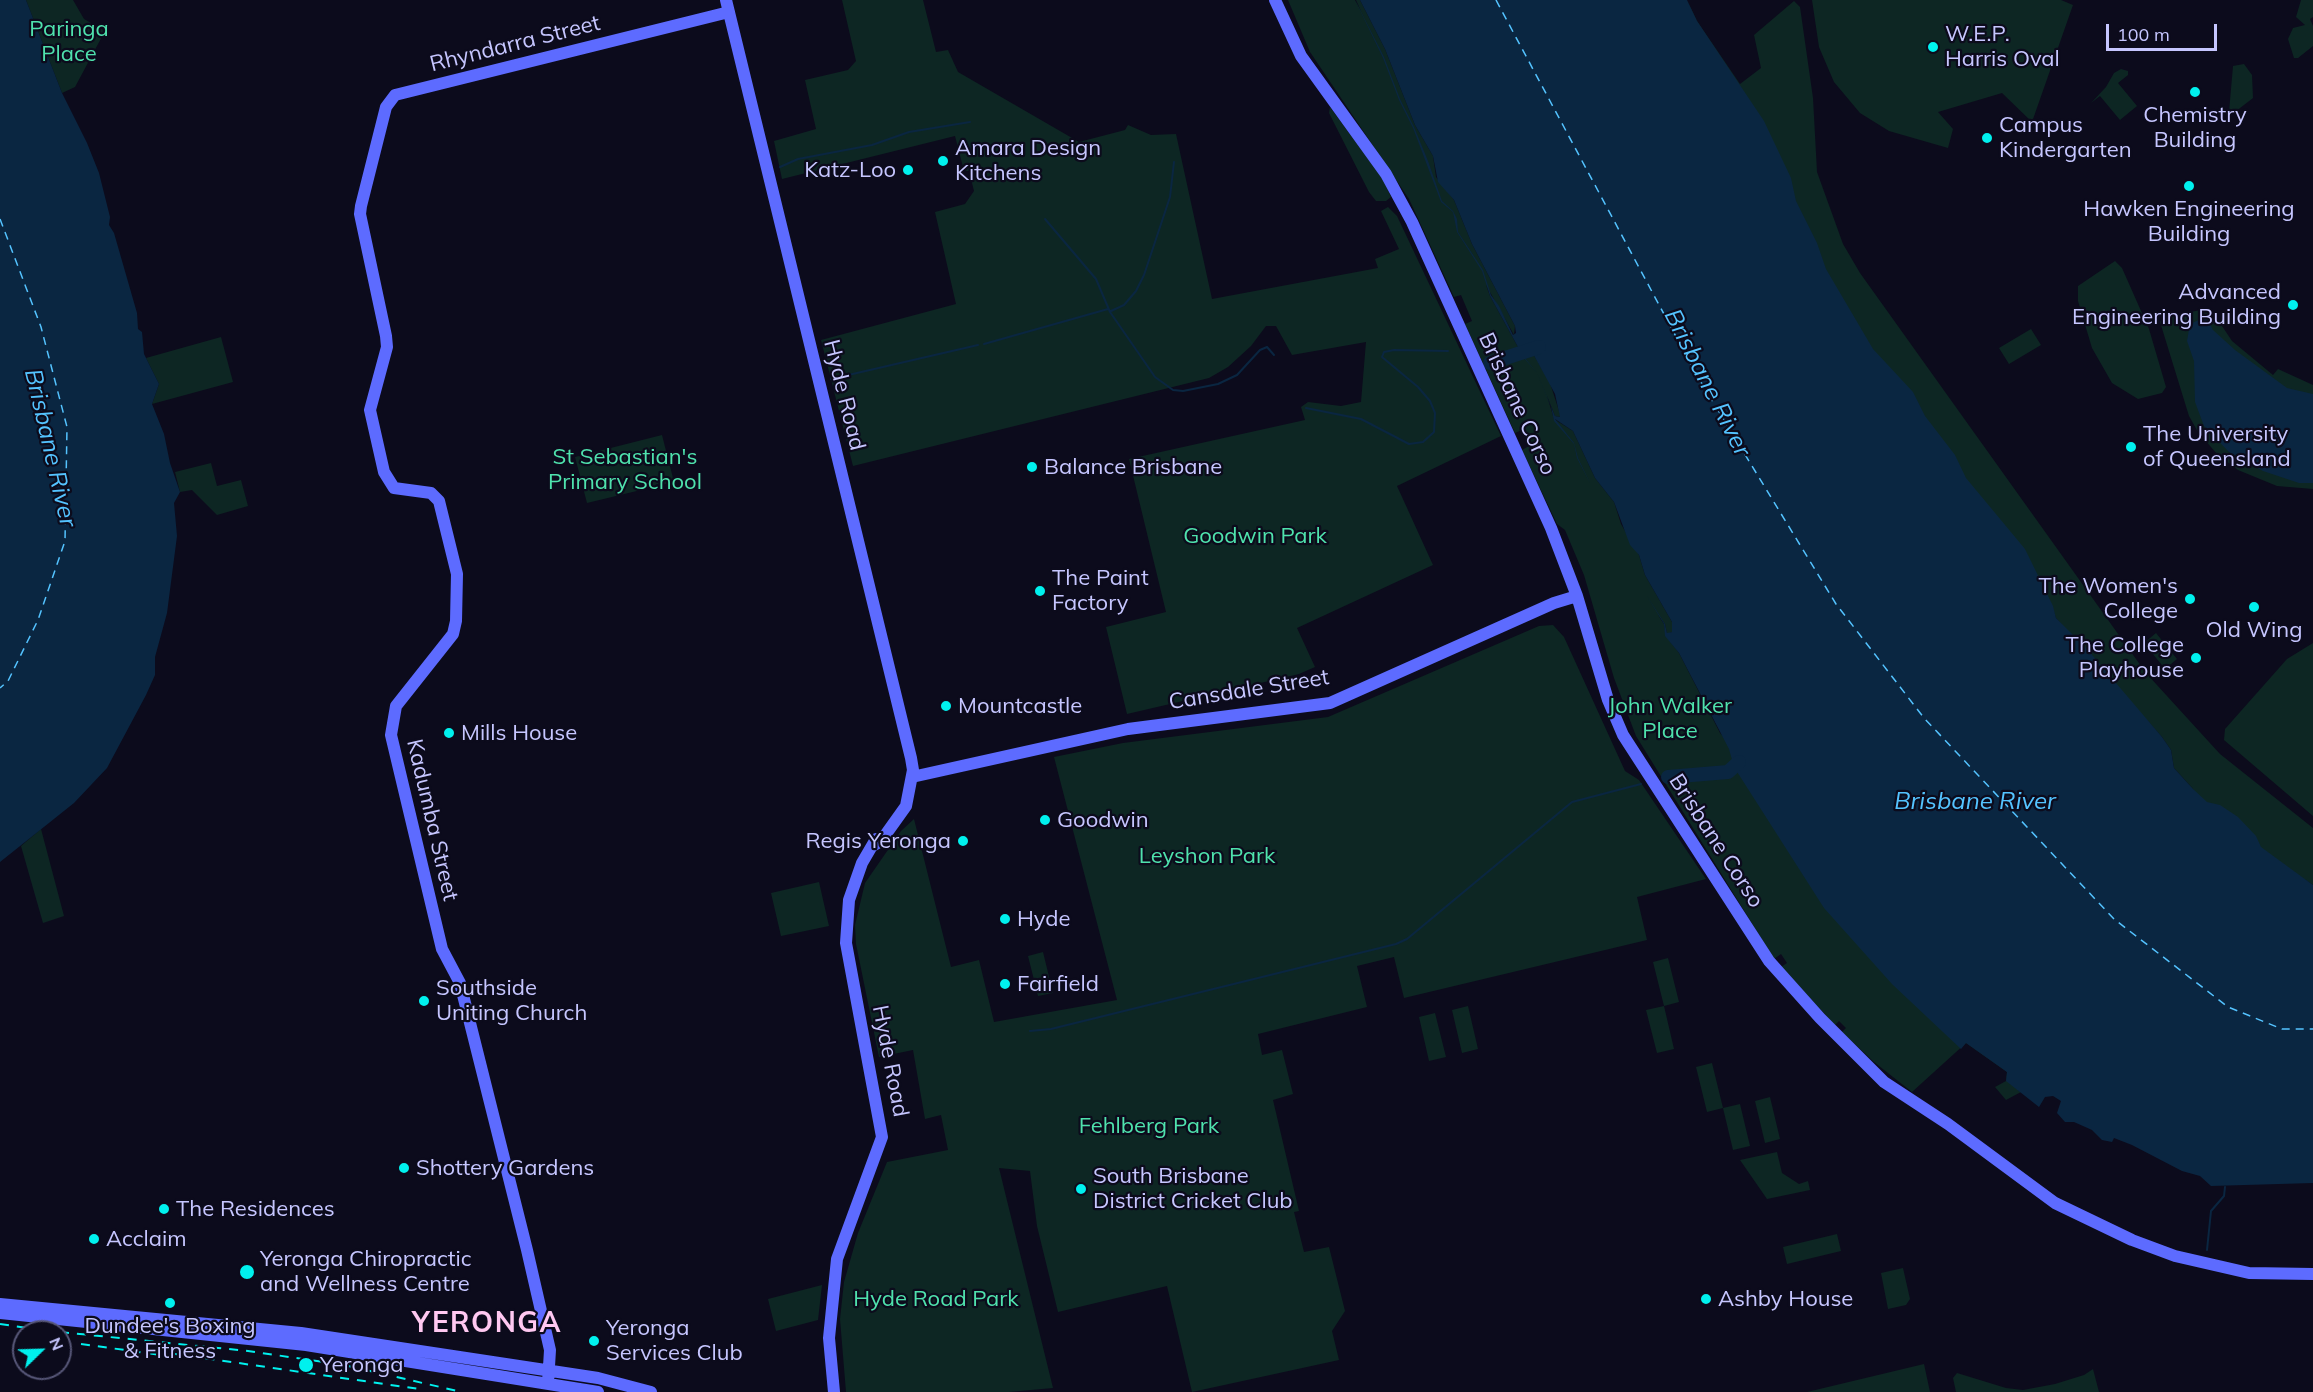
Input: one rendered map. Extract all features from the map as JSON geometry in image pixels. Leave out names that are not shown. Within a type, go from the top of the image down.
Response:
[{"type":"street","name":"Brisbane Corso","points":[[1275,0],[1301,56],[1386,174],[1412,222],[1551,528],[1577,596],[1608,700],[1628,744],[1769,961],[1814,1012],[1884,1082],[1948,1124],[2042,1194],[2132,1240],[2175,1256],[2241,1272],[2313,1274]]},
{"type":"street","name":"Rhyndarra Street","points":[[386,107],[395,95],[727,6]]},
{"type":"street","name":"Hyde Road","points":[[727,6],[909,750],[912,777],[906,806],[901,817],[874,845],[862,863],[849,900],[846,943],[882,1137],[837,1259],[829,1338],[834,1392]]},
{"type":"street","name":"Kadumba Street","points":[[386,107],[360,214],[387,347],[372,399],[370,416],[384,472],[391,485],[398,490],[430,493],[439,501],[458,574],[456,621],[453,634],[396,706],[391,735],[440,944],[460,983],[519,1220],[550,1350],[549,1377]]},
{"type":"street","name":"Cansdale Street","points":[[912,777],[1128,729],[1330,703],[1554,603],[1577,596]]},
{"type":"street","points":[[0,1304],[301,1333],[549,1377],[598,1392]]},
{"type":"street","points":[[0,1313],[306,1345],[549,1377],[598,1378],[651,1392]]},
{"type":"green space","name":"Paringa Place","points":[[26,0],[73,0],[84,19],[105,31],[75,87],[62,93]]},
{"type":"green space","name":"Goodwin Park","points":[[842,0],[923,0],[936,52],[948,50],[958,72],[1079,142],[1125,130],[1128,125],[1151,135],[1176,134],[1212,299],[1378,268],[1375,259],[1399,249],[1381,211],[1388,207],[1397,216],[1501,436],[1397,486],[1433,565],[1297,628],[1315,667],[1299,674],[1127,714],[1106,627],[1166,612],[1129,459],[1305,420],[1301,407],[1308,402],[1341,406],[1361,402],[1366,342],[1292,355],[1276,326],[1266,326],[1251,346],[1228,367],[1209,378],[853,466],[821,340],[956,304],[935,212],[965,204],[974,191],[969,171],[964,171],[955,136],[782,179],[774,141],[816,129],[805,80],[848,70],[856,61]]},
{"type":"green space","name":"John Walker Place","points":[[1288,0],[1355,0],[1361,11],[1356,0],[1360,0],[1385,49],[1415,125],[1433,156],[1436,177],[1454,200],[1472,244],[1515,326],[1514,335],[1486,285],[1490,296],[1524,358],[1531,350],[1550,383],[1560,414],[1560,417],[1555,416],[1547,396],[1554,419],[1573,431],[1595,478],[1614,502],[1621,524],[1639,555],[1645,575],[1672,622],[1672,632],[1667,634],[1665,624],[1658,615],[1664,624],[1666,636],[1679,653],[1720,733],[2025,1075],[2018,1090],[2021,1092],[2006,1100],[1995,1087],[2006,1081],[2007,1072],[1966,1043],[1912,1092],[1874,1062],[1842,1032],[1846,1028],[1839,1021],[1835,1025],[1781,967],[1787,963],[1781,954],[1774,959],[1636,736],[1614,678],[1584,575],[1565,530],[1557,524],[1522,450],[1529,446],[1522,430],[1515,433],[1465,324],[1472,321],[1461,295],[1454,297],[1409,199],[1310,52]]},
{"type":"green space","points":[[1687,0],[1697,21],[1740,84],[1761,68],[1754,35],[1794,1],[1800,7],[1813,98],[1817,172],[1843,244],[1860,273],[2146,673],[2220,754],[2313,828],[2313,885],[2301,877],[2313,927],[2031,648],[1744,132]],"holes":[[[2049,598],[2056,618],[2162,737],[2171,750],[2174,768],[2195,791],[2173,769],[2055,619]]]},
{"type":"green space","points":[[1812,0],[2061,0],[2073,5],[2032,122],[2002,93],[1938,112],[1953,129],[1948,148],[1889,131],[1860,113],[1834,82],[1819,47]]},
{"type":"green space","points":[[2301,0],[2313,0],[2313,17],[2310,19],[2313,26],[2313,46],[2298,58],[2294,58],[2288,39],[2293,28],[2305,25],[2296,17]]},
{"type":"green space","points":[[2244,64],[2252,75],[2253,98],[2231,115],[2229,112],[2233,66]]},
{"type":"green space","points":[[2121,69],[2128,71],[2128,75],[2118,83],[2137,106],[2120,120],[2100,96],[2091,103],[2106,87],[2114,73]]},
{"type":"green space","points":[[1330,107],[1383,179],[1391,197],[1386,201],[1376,201],[1369,192],[1329,113]]},
{"type":"green space","points":[[2115,261],[2122,268],[2149,329],[2166,387],[2162,393],[2138,399],[2112,383],[2092,348],[2078,301],[2078,286]]},
{"type":"green space","points":[[2210,308],[2232,341],[2273,375],[2278,369],[2313,385],[2313,489],[2277,486],[2238,470],[2217,454],[2198,432],[2189,416],[2160,322],[2162,318]]},
{"type":"green space","points":[[2031,329],[2041,345],[2009,364],[1999,348]]},
{"type":"green space","points":[[221,337],[233,382],[152,404],[159,384],[146,358]]},
{"type":"green space","name":"St Sebastian's Primary School","points":[[662,435],[674,482],[587,503],[575,457]]},
{"type":"green space","points":[[211,463],[217,486],[241,480],[248,506],[217,515],[192,490],[180,492],[175,472]]},
{"type":"green space","points":[[1553,625],[1564,637],[1625,771],[1639,780],[1706,879],[1637,897],[1647,940],[1404,998],[1394,957],[1357,966],[1367,1007],[1258,1034],[1262,1055],[1282,1050],[1293,1094],[1273,1100],[1299,1211],[1294,1212],[1304,1252],[1329,1247],[1345,1311],[1332,1331],[1339,1360],[1192,1392],[1167,1286],[1058,1312],[1037,1226],[1030,1171],[999,1168],[1053,1388],[1009,1392],[846,1392],[840,1319],[844,1282],[858,1233],[887,1162],[948,1150],[941,1115],[925,1119],[913,1050],[879,1057],[856,944],[855,925],[865,883],[901,831],[914,819],[951,967],[979,960],[994,1022],[1117,1000],[1054,757],[1123,743],[1328,717],[1539,626]]},
{"type":"green space","points":[[2156,633],[2177,659],[2165,669],[2144,643]]},
{"type":"green space","points":[[2313,643],[2313,816],[2224,740],[2225,729],[2287,659]]},
{"type":"green space","points":[[41,829],[64,916],[43,923],[21,846]]},
{"type":"green space","points":[[819,882],[829,926],[781,936],[771,893]]},
{"type":"green space","points":[[1043,952],[1053,993],[1038,996],[1028,956]]},
{"type":"green space","points":[[1668,958],[1679,1002],[1664,1006],[1653,962]]},
{"type":"green space","points":[[1468,1006],[1478,1049],[1462,1053],[1452,1010]]},
{"type":"green space","points":[[1664,1006],[1674,1049],[1657,1053],[1646,1010]]},
{"type":"green space","points":[[1435,1013],[1446,1057],[1429,1061],[1419,1017]]},
{"type":"green space","points":[[1712,1063],[1723,1108],[1707,1112],[1696,1067]]},
{"type":"green space","points":[[1770,1097],[1780,1139],[1765,1143],[1755,1101]]},
{"type":"green space","points":[[1740,1104],[1750,1146],[1733,1150],[1723,1108]]},
{"type":"green space","points":[[1777,1152],[1782,1173],[1799,1184],[1808,1181],[1810,1190],[1767,1199],[1740,1160]]},
{"type":"green space","points":[[1837,1234],[1841,1251],[1787,1264],[1783,1247]]},
{"type":"green space","points":[[1903,1268],[1910,1299],[1906,1305],[1888,1309],[1881,1273]]},
{"type":"green space","points":[[822,1285],[818,1320],[776,1331],[768,1299]]},
{"type":"green space","points":[[1924,1364],[1930,1392],[1807,1392]]},
{"type":"green space","points":[[2093,1369],[2099,1392],[1956,1392],[1953,1378],[1957,1373],[2006,1388],[2023,1390],[2055,1384],[2084,1375]]},
{"type":"water","name":"Brisbane River","points":[[0,0],[26,0],[62,93],[99,173],[110,217],[109,225],[114,233],[137,313],[138,329],[142,332],[144,354],[159,384],[152,404],[164,434],[170,463],[180,492],[174,503],[177,536],[167,613],[155,657],[155,675],[146,695],[107,768],[74,803],[0,862]]},
{"type":"water","name":"Brisbane River","points":[[1355,0],[1384,57],[1428,161],[1442,201],[1453,211],[1457,219],[1458,232],[1483,270],[1491,295],[1513,335],[1516,333],[1515,326],[1472,244],[1454,200],[1438,182],[1433,156],[1415,125],[1385,49],[1360,0],[1687,0],[1697,21],[1764,121],[1791,178],[1796,201],[1817,243],[1826,269],[1873,349],[1913,392],[1925,416],[1955,455],[1966,478],[2025,549],[2053,606],[2056,618],[2087,649],[2162,737],[2171,750],[2174,768],[2193,789],[2207,802],[2220,805],[2238,817],[2256,836],[2261,847],[2313,885],[2313,1183],[2211,1186],[2200,1176],[2182,1171],[2132,1145],[2114,1138],[2112,1142],[2102,1140],[2092,1130],[2074,1122],[2065,1122],[2057,1113],[2061,1101],[2053,1096],[2045,1097],[2039,1107],[2006,1081],[2007,1072],[1966,1043],[1961,1049],[1892,984],[1824,908],[1734,767],[1729,749],[1679,653],[1665,636],[1664,624],[1647,596],[1665,624],[1667,633],[1672,632],[1672,622],[1645,575],[1639,555],[1630,545],[1614,502],[1595,478],[1573,431],[1555,419],[1574,443],[1578,458],[1590,483],[1577,458],[1574,444],[1554,421],[1551,407],[1537,373],[1524,358],[1490,296],[1482,271],[1457,232],[1453,212],[1441,202],[1383,58]],"holes":[[[1531,350],[1555,394],[1560,417],[1555,416],[1537,373],[1524,357]]]},
{"type":"water","points":[[2203,318],[2208,320],[2213,330],[2235,350],[2287,388],[2313,394],[2313,483],[2299,483],[2263,471],[2229,452],[2204,426],[2195,402],[2194,361],[2187,341],[2190,324]]},
{"type":"waterway","points":[[780,167],[798,159],[872,145],[909,132],[970,122]]},
{"type":"waterway","points":[[1111,311],[1124,305],[1136,291],[1144,275],[1170,197],[1174,162]]},
{"type":"waterway","points":[[1045,219],[1096,279],[1110,312],[1155,377],[1173,390],[1183,391],[1218,384],[1237,375],[1260,350],[1267,347],[1274,355]]},
{"type":"waterway","points":[[984,344],[1108,309]]},
{"type":"waterway","points":[[831,379],[978,345]]},
{"type":"waterway","points":[[1490,363],[1539,347]]},
{"type":"waterway","points":[[1306,408],[1361,419],[1409,444],[1423,442],[1434,432],[1435,413],[1430,401],[1418,387],[1382,357],[1384,352],[1394,350],[1448,351]]},
{"type":"waterway","points":[[1668,777],[1728,772],[1739,762]]},
{"type":"waterway","points":[[1030,1031],[1051,1029],[1396,944],[1407,939],[1572,802],[1641,784]]},
{"type":"waterway","points":[[2207,1250],[2211,1211],[2224,1196],[2225,1187]]},
{"type":"ferry route","points":[[1496,0],[1696,374],[1836,604],[1924,718],[2114,919],[2228,1007],[2282,1029],[2313,1029]]},
{"type":"ferry route","points":[[0,219],[41,327],[67,427],[65,541],[38,620],[8,681],[0,688]]},
{"type":"railway","points":[[0,1324],[12,1326]]},
{"type":"railway","points":[[72,1333],[248,1351],[344,1365],[462,1392]]},
{"type":"railway","points":[[81,1344],[161,1355]]},
{"type":"railway","points":[[155,1351],[419,1389]]},
{"type":"place","name":"W.E.P. Harris Oval","points":[[1933,47]]},
{"type":"place","name":"Chemistry Building","points":[[2195,92]]},
{"type":"place","name":"Campus Kindergarten","points":[[1987,138]]},
{"type":"place","name":"Amara Design Kitchens","points":[[943,161]]},
{"type":"place","name":"Katz-Loo","points":[[908,170]]},
{"type":"place","name":"Hawken Engineering Building","points":[[2189,186]]},
{"type":"place","name":"Advanced Engineering Building","points":[[2293,305]]},
{"type":"place","name":"The University of Queensland","points":[[2131,447]]},
{"type":"place","name":"Balance Brisbane","points":[[1032,467]]},
{"type":"place","name":"The Paint Factory","points":[[1040,591]]},
{"type":"place","name":"The Women's College","points":[[2190,599]]},
{"type":"place","name":"Old Wing","points":[[2254,607]]},
{"type":"place","name":"The College Playhouse","points":[[2196,658]]},
{"type":"place","name":"Mountcastle","points":[[946,706]]},
{"type":"place","name":"Mills House","points":[[449,733]]},
{"type":"place","name":"Goodwin","points":[[1045,820]]},
{"type":"place","name":"Regis Yeronga","points":[[963,841]]},
{"type":"place","name":"Hyde","points":[[1005,919]]},
{"type":"place","name":"Fairfield","points":[[1005,984]]},
{"type":"place","name":"Southside Uniting Church","points":[[424,1001]]},
{"type":"place","name":"Shottery Gardens","points":[[404,1168]]},
{"type":"place","name":"South Brisbane District Cricket Club","points":[[1081,1189]]},
{"type":"place","name":"The Residences","points":[[164,1209]]},
{"type":"place","name":"Acclaim","points":[[94,1239]]},
{"type":"place","name":"Yeronga Chiropractic and Wellness Centre","points":[[247,1272]]},
{"type":"place","name":"Ashby House","points":[[1706,1299]]},
{"type":"place","name":"Dundee's Boxing & Fitness","points":[[170,1303]]},
{"type":"place","name":"Yeronga Services Club","points":[[594,1341]]},
{"type":"place","name":"Yeronga","points":[[306,1365]]},
{"type":"district","name":"YERONGA","points":[[487,1324]]},
{"type":"park label","name":"Leyshon Park","points":[[1207,856]]},
{"type":"park label","name":"Fehlberg Park","points":[[1149,1126]]},
{"type":"park label","name":"Hyde Road Park","points":[[936,1299]]}]
